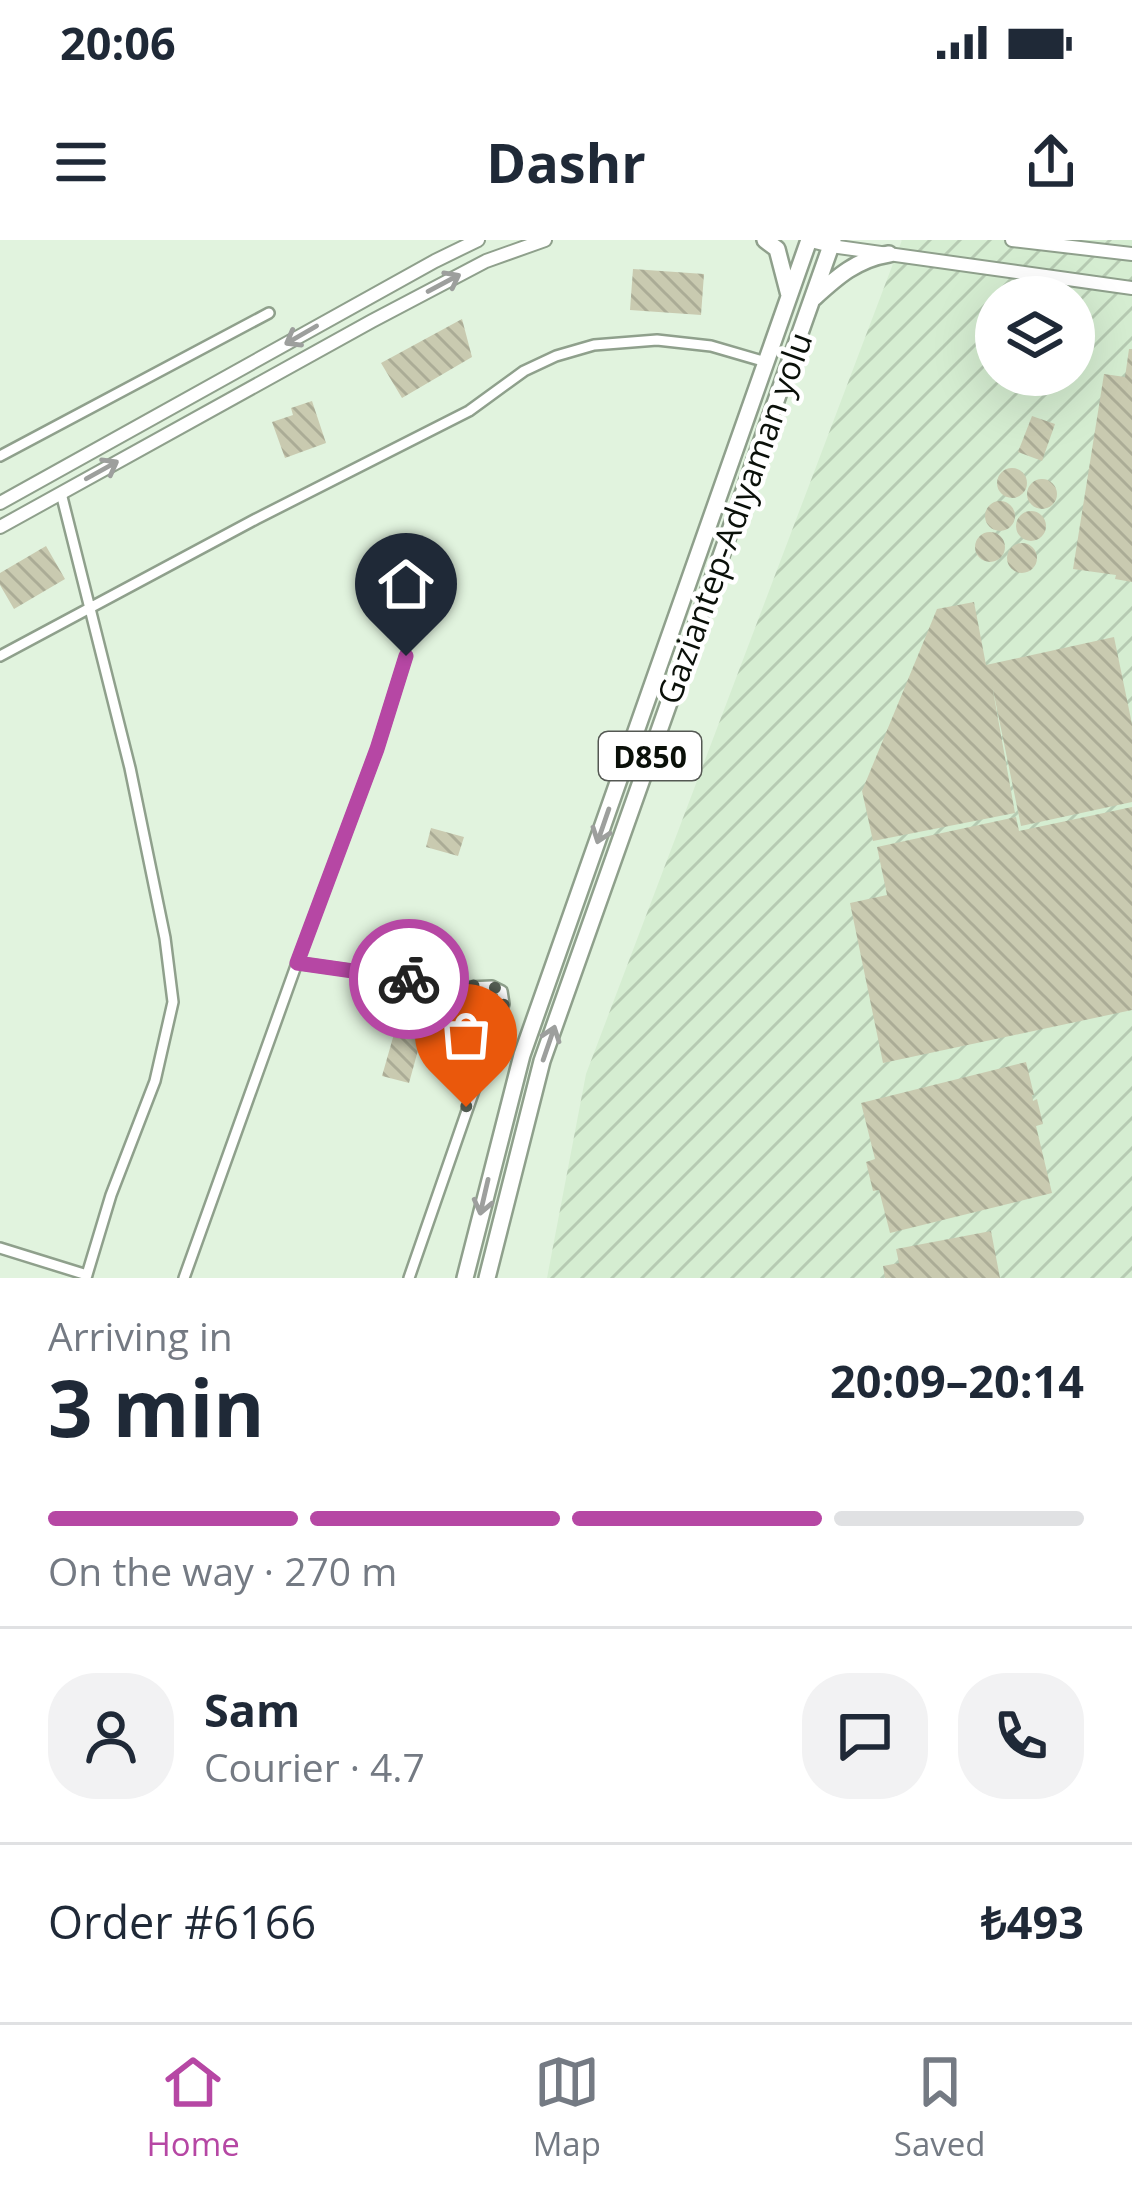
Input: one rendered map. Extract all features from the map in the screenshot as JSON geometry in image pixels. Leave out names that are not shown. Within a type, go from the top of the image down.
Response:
[{"type":"highway","points":[[765,240],[777,249],[789,297]]},
{"type":"highway","name":"Gaziantep-Adıyaman yolu","points":[[465,1278],[522,1055],[808,240]]},
{"type":"highway","name":"Gaziantep-Adıyaman yolu","points":[[487,1278],[542,1061],[832,243]]},
{"type":"highway","points":[[812,300],[843,271],[872,256],[889,254]]},
{"type":"street","points":[[0,502],[478,240]]},
{"type":"street","points":[[0,527],[486,261],[545,240]]},
{"type":"street","points":[[808,240],[1132,288]]},
{"type":"street","points":[[1012,240],[1132,254]]},
{"type":"street","points":[[0,456],[269,313]]},
{"type":"street","points":[[0,656],[469,411],[524,371],[556,356],[594,345],[656,340],[711,346],[766,362]]},
{"type":"street","points":[[0,1248],[87,1276],[111,1195],[155,1081],[173,1002],[166,938],[130,768],[62,493]]},
{"type":"street","points":[[184,1278],[377,749],[406,656]]},
{"type":"street","points":[[297,963],[468,987],[492,986],[504,996],[409,1278]]},
{"type":"shaded area","points":[[902,240],[1132,240],[1132,1278],[547,1278],[586,1074]]},
{"type":"building","points":[[633,269],[704,274],[701,315],[630,310]]},
{"type":"building","points":[[462,319],[472,357],[402,398],[381,363]]},
{"type":"building","points":[[1129,349],[1132,582],[1073,569],[1104,374],[1125,377]]},
{"type":"building","points":[[312,401],[326,443],[285,458],[272,422]]},
{"type":"building","points":[[1032,416],[1055,424],[1042,461],[1018,452]]},
{"type":"building","points":[[1012,468],[1023,472],[1027,483],[1023,494],[1012,498],[1001,494],[997,483],[1001,472]]},
{"type":"building","points":[[1042,479],[1053,483],[1057,494],[1053,505],[1042,509],[1031,505],[1027,494],[1031,483]]},
{"type":"building","points":[[1000,501],[1011,505],[1015,516],[1011,527],[1000,531],[989,527],[985,516],[989,505]]},
{"type":"building","points":[[1031,511],[1042,515],[1046,526],[1042,537],[1031,541],[1020,537],[1016,526],[1020,515]]},
{"type":"building","points":[[990,532],[1001,536],[1005,547],[1001,558],[990,562],[979,558],[975,547],[979,536]]},
{"type":"building","points":[[1022,543],[1033,547],[1037,558],[1033,569],[1022,573],[1011,569],[1007,558],[1011,547]]},
{"type":"building","points":[[46,546],[65,579],[14,609],[0,585],[0,573]]},
{"type":"building","points":[[974,602],[986,665],[1114,637],[1132,724],[1132,802],[1021,826],[992,685],[1015,813],[873,841],[862,791],[937,609]]},
{"type":"building","points":[[1132,807],[1132,1010],[883,1063],[850,903],[887,895],[877,847],[1016,817],[1019,831]]},
{"type":"building","points":[[431,828],[464,837],[458,856],[426,847]]},
{"type":"building","points":[[402,1006],[428,1014],[409,1083],[382,1076]]},
{"type":"building","points":[[1026,1062],[1043,1124],[1036,1126],[1052,1193],[890,1233],[866,1162],[875,1159],[861,1103]]},
{"type":"building","points":[[991,1231],[1000,1278],[885,1278],[883,1266],[899,1263],[896,1249]]},
{"type":"way so far","points":[[409,979],[492,986],[502,991],[504,1004],[466,1107]]},
{"type":"route","points":[[406,656],[377,749],[297,963],[409,979]]}]
